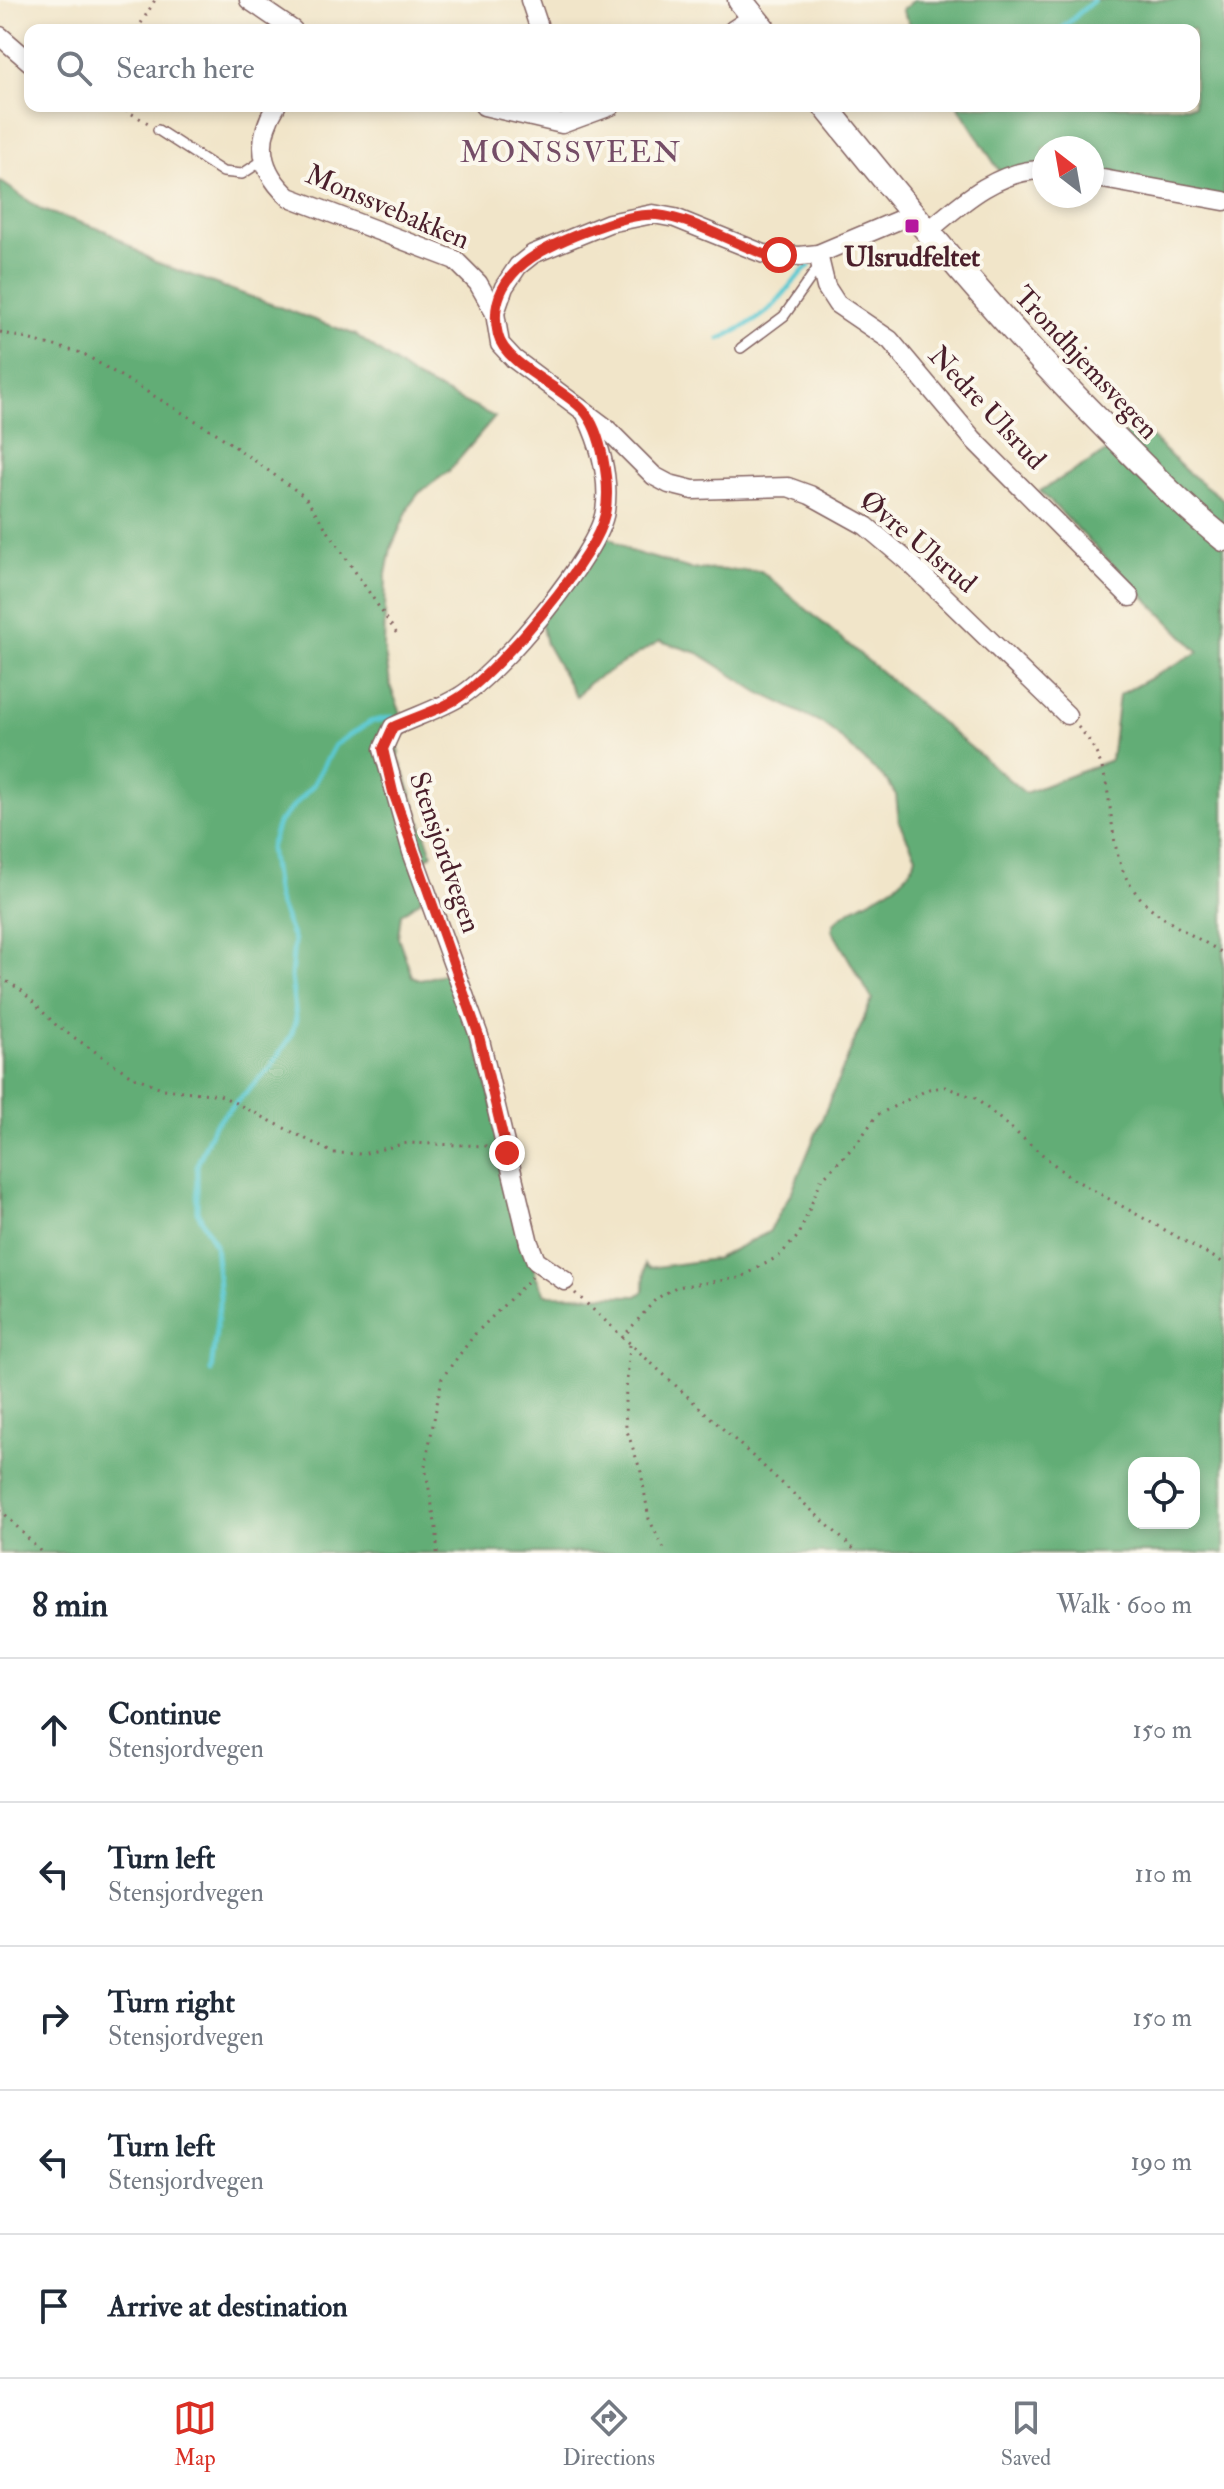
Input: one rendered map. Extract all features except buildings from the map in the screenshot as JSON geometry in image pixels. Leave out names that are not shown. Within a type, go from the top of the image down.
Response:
[{"type":"main road","name":"Trondhjemsvegen","points":[[830,112],[920,223],[1058,380],[1157,479],[1224,539]]},
{"type":"street","points":[[249,0],[284,24]]},
{"type":"street","points":[[530,0],[538,24]]},
{"type":"street","points":[[0,36],[24,57]]},
{"type":"street","points":[[262,161],[261,141],[273,112]]},
{"type":"street","points":[[544,114],[562,124],[595,112]]},
{"type":"street","name":"Monssvebakken","points":[[262,161],[273,182],[289,197],[455,260],[478,283],[495,313]]},
{"type":"street","points":[[584,411],[514,359],[500,344],[495,313],[504,287],[518,266],[533,254],[609,223],[653,214],[675,218],[764,254],[818,260],[920,223],[993,183],[1032,171]]},
{"type":"street","points":[[1104,179],[1224,201]]},
{"type":"street","name":"Nedre Ulsrud","points":[[818,260],[837,304],[890,340],[973,439],[1130,597]]},
{"type":"street","name":"Øvre Ulsrud","points":[[584,411],[654,476],[673,486],[693,490],[788,487],[866,526],[917,570],[1067,715]]},
{"type":"street","name":"Stensjordvegen","points":[[565,1281],[536,1261],[529,1243],[479,1036],[412,852],[383,749],[393,727],[461,696],[503,659],[554,599],[595,539],[605,515],[607,495],[597,439],[584,411]]},
{"type":"lane","points":[[158,130],[223,172],[242,174],[262,161]]},
{"type":"lane","points":[[741,348],[784,316],[818,260]]},
{"type":"path","points":[[141,24],[155,0]]},
{"type":"path","points":[[128,112],[158,130]]},
{"type":"path","points":[[0,332],[82,353],[216,433],[305,497],[397,634]]},
{"type":"path","points":[[1067,715],[1089,739],[1103,763],[1114,831],[1131,885],[1151,908],[1224,954]]},
{"type":"path","points":[[0,978],[20,989],[57,1026],[130,1075],[164,1089],[220,1095],[333,1153],[362,1154],[407,1143],[485,1145],[507,1153]]},
{"type":"path","points":[[622,1338],[667,1292],[676,1287],[740,1278],[779,1256],[799,1235],[821,1180],[858,1142],[877,1115],[929,1089],[945,1087],[975,1098],[1077,1182],[1224,1263]]},
{"type":"path","points":[[437,1553],[437,1534],[425,1466],[442,1378],[475,1334],[544,1266]]},
{"type":"path","points":[[565,1281],[622,1338],[858,1553]]},
{"type":"path","points":[[630,1345],[626,1428],[641,1472],[649,1519],[666,1553]]},
{"type":"path","points":[[0,1509],[42,1553]]},
{"type":"green space","points":[[914,0],[1224,0],[1224,200],[1104,175],[1104,136],[1032,136],[1032,170],[1005,180],[962,112],[1200,112],[1200,24],[910,24],[902,10]]},
{"type":"green space","points":[[0,181],[42,210],[106,231],[155,262],[356,335],[417,379],[495,417],[449,471],[419,493],[410,505],[391,548],[386,574],[384,648],[391,688],[408,731],[398,740],[399,758],[432,854],[419,865],[421,900],[401,914],[398,937],[412,976],[421,980],[458,970],[536,1276],[544,1293],[550,1295],[637,1296],[644,1291],[645,1264],[649,1268],[715,1259],[769,1232],[792,1191],[872,999],[832,930],[834,923],[904,878],[916,856],[899,822],[896,795],[887,781],[820,722],[760,693],[698,653],[660,641],[589,683],[576,697],[546,644],[540,619],[601,532],[630,551],[691,569],[761,571],[1025,793],[1111,760],[1119,695],[1199,652],[1040,491],[1116,446],[1123,435],[1137,428],[1144,430],[1186,471],[1224,500],[1224,1553],[0,1553]]},
{"type":"waterway","points":[[1067,24],[1094,0]]},
{"type":"waterway","points":[[720,339],[769,310],[809,266]]},
{"type":"waterway","points":[[211,1371],[220,1298],[215,1245],[197,1211],[197,1165],[214,1125],[270,1068],[291,1036],[296,1019],[291,977],[294,941],[277,898],[270,848],[278,823],[313,785],[335,745],[370,722],[392,717]]},
{"type":"place","name":"Ulsrudfeltet","points":[[912,226]]},
{"type":"district","name":"MONSSVEEN","points":[[571,152]]},
{"type":"route","points":[[507,1153],[479,1036],[434,904],[412,852],[383,749],[393,727],[461,696],[503,659],[554,599],[595,539],[605,515],[607,495],[604,471],[597,439],[584,411],[514,359],[500,344],[495,313],[504,287],[518,266],[533,254],[609,223],[653,214],[675,218],[764,254],[779,255]]}]
